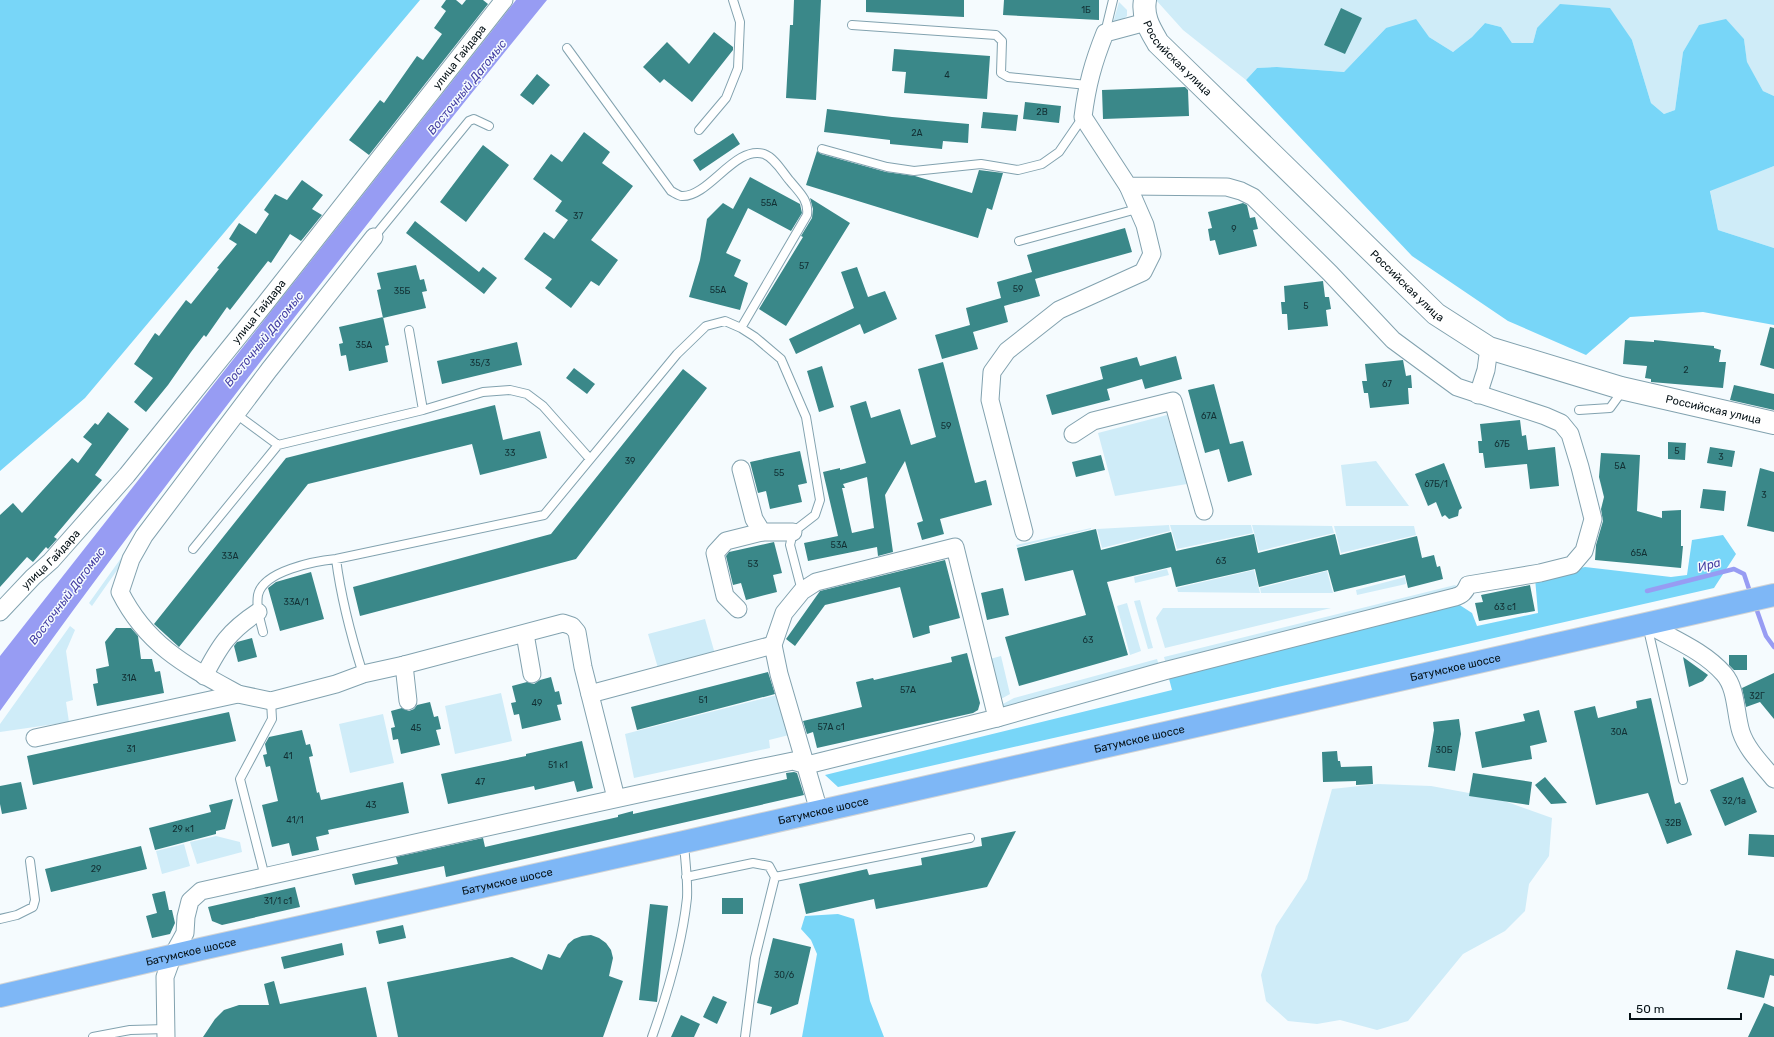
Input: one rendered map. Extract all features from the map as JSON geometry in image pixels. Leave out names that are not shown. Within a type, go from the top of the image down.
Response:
[{"type":"highway","name":"Батумское шоссе","points":[[0,996],[173,955],[684,842],[1774,595]]},
{"type":"main road","name":"Российская улица","points":[[1143,7],[1158,43],[1431,309],[1463,332],[1489,348],[1621,388],[1774,423]]},
{"type":"street","name":"улица Гайдара","points":[[0,612],[33,577],[51,561],[127,475],[264,305],[504,0]]},
{"type":"street","points":[[1024,532],[990,400],[992,372],[1007,351],[1059,310],[1101,293],[1143,272],[1152,254],[1145,225],[1128,186],[1083,117],[1087,85],[1093,63],[1105,33],[1143,7]]},
{"type":"street","points":[[166,1033],[166,977],[173,955],[185,933],[186,917],[190,901],[201,891],[616,798],[793,761],[807,765],[997,718],[1164,671],[1455,597],[1461,595],[1466,590],[1468,585],[1540,573],[1572,565],[1584,551],[1592,519],[1580,467],[1570,434],[1561,423],[1546,416],[1457,387],[1393,340],[1330,273],[1253,196],[1227,187],[1128,186]]},
{"type":"street","points":[[374,237],[236,414],[144,536],[131,559],[120,592],[128,608],[143,629],[167,652],[204,676],[238,694],[271,701],[336,684],[363,674],[404,666],[563,623],[572,626],[577,632],[583,667],[616,798]]},
{"type":"street","points":[[1478,395],[1486,370],[1489,348]]},
{"type":"street","points":[[1073,434],[1093,421],[1173,401],[1204,511]]},
{"type":"street","points":[[741,469],[754,519],[762,532]]},
{"type":"street","points":[[738,609],[725,596],[715,553],[726,541],[762,532],[793,532]]},
{"type":"street","points":[[819,811],[807,765],[779,674],[773,645],[784,613],[802,591],[816,582],[955,547],[997,718]]},
{"type":"street","points":[[204,676],[218,649],[239,624],[258,612]]},
{"type":"street","points":[[1647,624],[1707,659],[1724,675],[1732,691],[1742,732],[1750,751],[1774,779]]},
{"type":"street","points":[[525,634],[532,674]]},
{"type":"street","points":[[590,694],[773,645]]},
{"type":"street","points":[[404,666],[408,701]]},
{"type":"street","points":[[35,738],[238,694]]},
{"type":"lane","points":[[699,130],[726,98],[738,68],[740,22],[732,0]]},
{"type":"lane","points":[[1105,33],[1114,0]]},
{"type":"lane","points":[[852,25],[996,35],[1002,41],[1001,73],[1008,77],[1087,85]]},
{"type":"lane","points":[[567,48],[671,191],[681,196],[694,195],[741,158],[753,154],[765,154],[776,163],[806,202],[807,215],[741,328]]},
{"type":"lane","points":[[822,149],[887,167],[914,171],[981,164],[1018,170],[1042,164],[1058,152],[1083,117]]},
{"type":"lane","points":[[374,237],[469,121],[474,119],[489,126]]},
{"type":"lane","points":[[1019,241],[1137,209]]},
{"type":"lane","points":[[263,632],[258,612],[258,594],[265,583],[274,576],[316,561],[336,559],[544,515],[677,354],[706,326],[725,321],[741,328],[755,337],[781,359],[806,417],[820,500],[815,515],[793,532],[790,545],[802,591]]},
{"type":"lane","points":[[409,330],[423,410]]},
{"type":"lane","points":[[1579,410],[1610,408],[1618,397],[1621,388]]},
{"type":"lane","points":[[193,550],[278,445],[423,410],[483,392],[510,390],[527,394],[548,412],[590,459]]},
{"type":"lane","points":[[236,414],[278,445]]},
{"type":"lane","points":[[336,559],[339,584],[351,636],[363,674]]},
{"type":"lane","points":[[1647,624],[1683,780]]},
{"type":"lane","points":[[265,877],[240,779],[272,719],[271,701]]},
{"type":"lane","points":[[775,877],[970,838]]},
{"type":"lane","points":[[652,1037],[663,1006],[678,953],[687,896],[684,842]]},
{"type":"lane","points":[[0,919],[17,915],[33,907],[35,900],[30,861]]},
{"type":"lane","points":[[686,877],[754,863],[769,866],[775,877],[755,958],[745,1037]]},
{"type":"lane","points":[[93,1037],[130,1030],[166,1033]]},
{"type":"shaded area","points":[[0,0],[420,0],[85,398],[0,471]]},
{"type":"shaded area","points":[[1156,0],[1774,0],[1774,96],[1763,91],[1747,63],[1744,39],[1726,20],[1699,26],[1683,52],[1675,110],[1664,114],[1651,103],[1632,40],[1537,28],[1533,43],[1512,43],[1501,27],[1485,23],[1472,37],[1453,52],[1429,37],[1386,28],[1344,72],[1277,67],[1257,68],[1246,80],[1183,30]]},
{"type":"shaded area","points":[[1119,2],[1127,10],[1127,16],[1120,21],[1113,23]]},
{"type":"shaded area","points":[[1560,4],[1610,8],[1632,40],[1651,103],[1664,114],[1675,110],[1683,52],[1699,25],[1726,19],[1744,39],[1747,62],[1763,91],[1774,96],[1774,166],[1710,191],[1718,230],[1774,248],[1774,325],[1703,312],[1630,317],[1586,355],[1508,321],[1412,256],[1246,80],[1257,68],[1277,67],[1344,72],[1386,28],[1416,19],[1429,37],[1453,52],[1472,37],[1485,23],[1501,27],[1512,43],[1533,43],[1537,28]]},
{"type":"shaded area","points":[[1774,166],[1774,248],[1718,230],[1710,190]]},
{"type":"shaded area","points":[[1167,415],[1187,484],[1115,496],[1098,433]]},
{"type":"shaded area","points":[[1376,461],[1409,506],[1346,506],[1341,465]]},
{"type":"shaded area","points":[[1169,525],[1170,531],[1102,548],[1097,529]]},
{"type":"shaded area","points":[[1170,525],[1251,525],[1253,533],[1177,549]]},
{"type":"shaded area","points":[[1252,525],[1332,526],[1334,533],[1259,551]]},
{"type":"shaded area","points":[[1334,526],[1414,526],[1416,535],[1341,553]]},
{"type":"shaded area","points":[[1091,528],[1017,547],[1016,545]]},
{"type":"shaded area","points":[[1723,535],[1736,554],[1714,588],[838,787],[825,775],[1172,690],[1168,675],[1455,602],[1472,613],[1477,626],[1538,613],[1535,578],[1585,567],[1671,577],[1687,575],[1692,540]]},
{"type":"shaded area","points":[[124,554],[127,556],[92,606],[89,603]]},
{"type":"shaded area","points":[[1167,569],[1169,575],[1135,583],[1134,577]]},
{"type":"shaded area","points":[[1254,570],[1260,593],[1178,592],[1177,588]]},
{"type":"shaded area","points":[[1327,571],[1333,593],[1261,593],[1260,588]]},
{"type":"shaded area","points":[[1405,577],[1406,584],[1357,595],[1356,590]]},
{"type":"shaded area","points":[[1455,585],[1460,589],[1166,664],[1164,657]]},
{"type":"shaded area","points":[[1140,600],[1153,648],[1148,649],[1134,601]]},
{"type":"shaded area","points":[[1127,603],[1141,651],[1130,655],[1117,606]]},
{"type":"shaded area","points":[[1163,608],[1331,608],[1165,648],[1156,618]]},
{"type":"shaded area","points":[[705,619],[715,654],[658,668],[648,634]]},
{"type":"shaded area","points":[[70,626],[75,630],[66,651],[73,700],[66,702],[69,722],[0,732],[0,724]]},
{"type":"shaded area","points":[[1001,656],[1010,694],[1001,699],[990,659]]},
{"type":"shaded area","points":[[1157,659],[1159,666],[1002,709],[1001,705],[1014,698]]},
{"type":"shaded area","points":[[501,693],[512,741],[455,754],[445,706]]},
{"type":"shaded area","points":[[777,695],[789,735],[769,740],[770,748],[634,778],[625,734]]},
{"type":"shaded area","points":[[383,714],[394,763],[350,773],[339,724]]},
{"type":"shaded area","points":[[1378,784],[1431,786],[1496,798],[1552,818],[1549,856],[1529,884],[1525,911],[1505,931],[1463,954],[1408,1021],[1377,1030],[1340,1020],[1317,1024],[1288,1021],[1266,1001],[1261,975],[1276,926],[1307,879],[1332,789]]},
{"type":"shaded area","points":[[216,836],[240,842],[242,852],[197,864],[190,842]]},
{"type":"shaded area","points":[[184,844],[190,866],[162,874],[156,851]]},
{"type":"shaded area","points":[[838,914],[854,919],[870,1001],[884,1037],[802,1037],[817,954],[811,940],[801,929],[805,916]]},
{"type":"water","name":"Восточный Дагомыс","points":[[516,0],[547,0],[406,175],[268,351],[66,620],[0,711],[0,656]]},
{"type":"building","points":[[446,0],[456,0],[462,5],[466,0],[483,0],[488,4],[369,155],[349,140],[380,100],[384,103],[417,56],[423,60],[442,34],[434,28],[446,11],[441,7]]},
{"type":"building","points":[[794,0],[821,0],[816,100],[786,98],[790,25],[793,25]]},
{"type":"building","points":[[866,0],[964,0],[964,17],[866,12]]},
{"type":"building","points":[[1004,0],[1099,0],[1099,20],[1003,15]]},
{"type":"building","points":[[1341,8],[1362,18],[1345,54],[1324,45]]},
{"type":"building","points":[[714,32],[733,47],[733,50],[692,102],[664,79],[660,83],[643,67],[667,42],[689,64]]},
{"type":"building","points":[[894,49],[990,56],[987,99],[904,93],[906,72],[892,71]]},
{"type":"building","points":[[537,74],[550,85],[533,105],[520,95]]},
{"type":"building","points":[[1185,87],[1188,90],[1189,116],[1103,119],[1102,90]]},
{"type":"building","points":[[1025,102],[1061,106],[1059,123],[1023,119]]},
{"type":"building","points":[[827,109],[969,124],[968,143],[943,141],[942,149],[890,144],[890,140],[824,132]]},
{"type":"building","points":[[983,112],[1018,115],[1016,131],[981,128]]},
{"type":"building","points":[[584,132],[610,152],[602,163],[633,186],[591,240],[618,260],[599,286],[591,281],[571,308],[545,288],[552,279],[524,259],[544,232],[554,239],[568,220],[555,211],[562,201],[533,179],[551,154],[562,162]]},
{"type":"building","points":[[733,133],[740,144],[700,171],[693,160]]},
{"type":"building","points":[[483,145],[509,165],[466,222],[440,202]]},
{"type":"building","points":[[817,151],[821,154],[886,172],[915,176],[972,193],[979,170],[1003,173],[992,210],[987,208],[978,238],[806,185]]},
{"type":"building","points":[[750,177],[800,204],[802,213],[791,231],[748,208],[726,253],[741,260],[734,276],[748,283],[740,310],[689,297],[700,260],[707,219],[723,203],[733,209]]},
{"type":"building","points":[[302,180],[323,195],[312,209],[322,215],[301,241],[290,234],[271,263],[268,261],[230,310],[227,307],[206,337],[204,335],[168,385],[146,412],[134,402],[153,378],[134,364],[155,333],[159,336],[186,300],[191,304],[219,269],[217,268],[237,244],[229,239],[239,223],[256,234],[269,214],[264,210],[275,194],[287,200]]},
{"type":"building","points":[[810,198],[850,223],[786,326],[759,309],[803,237],[801,236],[812,218],[813,209]]},
{"type":"building","points":[[1243,203],[1247,205],[1250,218],[1255,217],[1258,229],[1253,230],[1257,246],[1219,255],[1215,240],[1210,241],[1208,229],[1212,228],[1208,212]]},
{"type":"building","points":[[415,221],[479,272],[483,267],[497,278],[484,294],[406,233]]},
{"type":"building","points":[[1125,228],[1132,252],[1035,279],[1040,296],[1004,306],[1008,322],[973,332],[978,349],[942,359],[935,335],[970,325],[966,308],[1001,298],[997,282],[1032,272],[1027,255]]},
{"type":"building","points":[[416,265],[420,280],[424,279],[427,291],[422,292],[426,308],[383,318],[377,290],[381,289],[377,273]]},
{"type":"building","points":[[857,267],[868,297],[885,291],[897,319],[864,334],[860,324],[796,354],[789,339],[854,308],[841,272]]},
{"type":"building","points":[[1323,281],[1325,297],[1329,297],[1331,309],[1326,310],[1328,326],[1288,330],[1287,314],[1282,314],[1281,302],[1285,302],[1284,286]]},
{"type":"building","points":[[383,317],[389,345],[385,346],[388,362],[349,371],[346,355],[341,356],[339,344],[343,343],[339,327]]},
{"type":"building","points":[[1770,327],[1774,328],[1774,369],[1760,365]]},
{"type":"building","points":[[1625,340],[1654,342],[1654,340],[1714,346],[1714,348],[1721,350],[1719,362],[1726,362],[1723,388],[1651,382],[1651,379],[1645,378],[1647,366],[1623,364]]},
{"type":"building","points":[[517,342],[522,365],[442,384],[437,361]]},
{"type":"building","points":[[1176,356],[1182,379],[1145,389],[1142,379],[1107,389],[1110,400],[1052,415],[1046,395],[1103,379],[1100,367],[1137,357],[1140,366]]},
{"type":"building","points":[[1403,360],[1406,376],[1411,375],[1412,388],[1408,388],[1409,404],[1370,408],[1368,393],[1364,393],[1362,381],[1367,381],[1365,364]]},
{"type":"building","points":[[943,362],[975,483],[986,480],[992,505],[940,519],[944,534],[922,540],[917,523],[923,521],[905,461],[885,495],[893,552],[878,556],[877,547],[808,561],[804,543],[838,536],[823,472],[840,468],[840,470],[866,463],[850,406],[866,401],[871,418],[900,409],[911,445],[936,437],[918,369]],"holes":[[[867,477],[874,528],[852,533],[842,488],[845,488],[843,484]]]},
{"type":"building","points":[[822,366],[834,407],[819,412],[807,371]]},
{"type":"building","points":[[574,368],[595,384],[587,394],[566,378]]},
{"type":"building","points":[[683,369],[707,388],[576,559],[360,616],[353,587],[551,534]]},
{"type":"building","points":[[1214,384],[1230,444],[1243,441],[1252,475],[1228,482],[1219,449],[1205,453],[1188,390]]},
{"type":"building","points":[[1734,385],[1774,394],[1774,410],[1730,400]]},
{"type":"building","points":[[495,405],[503,440],[540,431],[547,458],[480,475],[472,444],[308,484],[179,647],[154,624],[286,458]]},
{"type":"building","points":[[108,412],[129,429],[95,475],[102,480],[54,537],[57,539],[48,549],[46,547],[33,562],[27,557],[0,587],[0,515],[13,503],[22,513],[72,458],[78,463],[92,444],[83,437],[95,423],[98,425]]},
{"type":"building","points":[[1520,420],[1522,436],[1526,435],[1528,450],[1555,447],[1559,486],[1530,489],[1527,464],[1485,468],[1483,453],[1479,453],[1478,441],[1482,441],[1480,424]]},
{"type":"building","points":[[1668,442],[1686,443],[1685,460],[1668,459]]},
{"type":"building","points":[[1710,447],[1735,451],[1732,467],[1707,463]]},
{"type":"building","points":[[800,451],[807,483],[798,485],[802,502],[770,509],[766,491],[758,493],[750,462]]},
{"type":"building","points":[[1601,453],[1640,455],[1637,511],[1662,518],[1662,511],[1681,510],[1681,546],[1683,546],[1681,568],[1595,560],[1596,545],[1603,521],[1601,509],[1604,497],[1599,477]]},
{"type":"building","points":[[1101,455],[1105,470],[1076,477],[1072,462]]},
{"type":"building","points":[[1444,463],[1462,508],[1459,510],[1458,516],[1449,519],[1445,515],[1442,517],[1436,502],[1428,506],[1415,474]]},
{"type":"building","points":[[1760,468],[1774,472],[1774,532],[1747,526]]},
{"type":"building","points":[[1703,489],[1726,491],[1724,511],[1700,508]]},
{"type":"building","points":[[1096,529],[1101,550],[1171,532],[1176,551],[1254,534],[1258,553],[1335,534],[1340,555],[1417,536],[1422,558],[1434,555],[1437,567],[1440,566],[1443,579],[1408,588],[1405,575],[1334,592],[1328,570],[1259,587],[1255,569],[1176,587],[1171,567],[1107,582],[1128,655],[1019,686],[1005,637],[1086,615],[1073,570],[1025,581],[1017,548]]},
{"type":"building","points":[[774,542],[782,573],[773,575],[777,592],[746,600],[741,583],[733,585],[726,556],[729,552]]},
{"type":"building","points":[[945,560],[960,618],[929,626],[930,633],[913,638],[900,587],[825,605],[795,646],[786,639],[820,591]]},
{"type":"building","points":[[311,572],[324,619],[280,631],[268,588],[276,582]]},
{"type":"building","points":[[1530,585],[1535,611],[1479,621],[1475,603],[1483,602],[1481,595]]},
{"type":"building","points":[[1003,588],[1009,615],[987,620],[981,593]]},
{"type":"building","points":[[116,628],[131,628],[138,636],[141,659],[152,659],[155,672],[160,671],[164,693],[97,706],[93,684],[98,683],[96,669],[109,666],[105,642]]},
{"type":"building","points":[[252,638],[257,657],[238,662],[234,646],[237,642]]},
{"type":"building","points":[[967,653],[980,703],[978,710],[973,713],[817,748],[813,732],[807,734],[803,721],[862,707],[856,682],[873,678],[874,680],[952,662],[951,657]]},
{"type":"building","points":[[1729,655],[1747,655],[1747,670],[1734,670],[1729,665]]},
{"type":"building","points":[[1683,657],[1708,675],[1703,681],[1689,687]]},
{"type":"building","points":[[768,672],[775,694],[637,730],[631,707]]},
{"type":"building","points":[[1774,673],[1774,719],[1760,702],[1746,707],[1742,688]]},
{"type":"building","points":[[551,677],[555,692],[559,691],[562,704],[557,705],[561,720],[522,729],[519,714],[514,715],[511,703],[516,702],[512,686],[527,682],[534,684],[540,680]]},
{"type":"building","points":[[1651,698],[1675,804],[1680,802],[1692,835],[1667,844],[1648,793],[1596,805],[1574,711],[1595,706],[1598,718],[1637,708],[1636,701]]},
{"type":"building","points":[[430,702],[434,717],[438,716],[441,729],[436,730],[440,745],[401,754],[398,739],[393,740],[391,728],[395,727],[391,711],[402,708],[409,711],[414,709],[417,705]]},
{"type":"building","points":[[1539,710],[1547,742],[1530,746],[1532,759],[1482,768],[1475,732],[1525,721],[1523,714]]},
{"type":"building","points":[[229,712],[236,741],[33,785],[27,756]]},
{"type":"building","points":[[1459,719],[1461,734],[1455,771],[1428,767],[1434,730],[1433,722]]},
{"type":"building","points":[[302,730],[306,745],[310,744],[313,756],[309,757],[317,793],[319,792],[321,800],[403,782],[409,813],[328,830],[329,834],[316,837],[319,850],[292,856],[289,843],[272,847],[262,805],[278,801],[270,766],[266,767],[263,755],[267,754],[265,744],[269,737]]},
{"type":"building","points":[[582,741],[593,788],[577,792],[574,781],[535,790],[534,786],[448,804],[441,774],[526,756],[526,754]]},
{"type":"building","points":[[1337,751],[1338,761],[1340,761],[1341,767],[1372,766],[1373,784],[1356,785],[1356,781],[1323,782],[1322,752]]},
{"type":"building","points":[[786,773],[797,773],[804,795],[446,877],[444,866],[355,885],[352,874],[398,864],[396,857],[483,838],[485,847],[618,817],[618,815],[633,811],[633,814],[787,779]]},
{"type":"building","points":[[1473,773],[1532,782],[1529,805],[1469,796]]},
{"type":"building","points":[[1545,777],[1567,803],[1551,804],[1535,785]]},
{"type":"building","points":[[1743,777],[1757,812],[1725,826],[1710,790]]},
{"type":"building","points":[[21,782],[27,809],[2,814],[0,804],[0,786]]},
{"type":"building","points":[[233,799],[225,829],[216,831],[216,834],[155,850],[149,828],[211,812],[209,805]]},
{"type":"building","points":[[1016,831],[987,887],[876,909],[874,899],[806,914],[799,884],[867,869],[869,875],[922,865],[921,858],[982,846],[981,838]]},
{"type":"building","points":[[1749,834],[1774,835],[1774,857],[1748,855]]},
{"type":"building","points":[[141,846],[147,869],[51,892],[45,869]]},
{"type":"building","points":[[295,887],[300,907],[222,925],[212,921],[208,907]]},
{"type":"building","points":[[165,891],[169,910],[172,910],[175,923],[170,934],[152,938],[146,916],[157,913],[152,894]]},
{"type":"building","points":[[722,898],[743,898],[743,914],[722,914]]},
{"type":"building","points":[[650,904],[668,906],[657,1002],[639,1000]]},
{"type":"building","points":[[403,925],[406,938],[379,944],[376,931]]},
{"type":"building","points":[[591,935],[606,943],[611,950],[613,958],[609,976],[623,981],[603,1037],[398,1037],[387,982],[512,957],[542,970],[548,954],[560,958],[568,944],[574,939]]},
{"type":"building","points":[[773,938],[811,947],[798,1004],[770,1015],[772,1007],[757,1003]]},
{"type":"building","points":[[342,943],[344,955],[284,969],[281,957]]},
{"type":"building","points":[[1736,950],[1774,959],[1774,976],[1770,975],[1764,998],[1727,989]]},
{"type":"building","points":[[274,981],[280,1004],[366,987],[377,1037],[203,1037],[215,1019],[224,1010],[239,1005],[269,1005],[264,984]]},
{"type":"building","points":[[713,996],[727,1002],[717,1024],[703,1017]]},
{"type":"building","points":[[1764,1003],[1774,1007],[1774,1037],[1748,1037]]},
{"type":"building","points":[[681,1015],[700,1024],[694,1037],[671,1037]]},
{"type":"waterway","name":"Ира","points":[[1647,591],[1734,569],[1744,574],[1751,595]]},
{"type":"waterway","name":"Ира","points":[[1755,605],[1766,636],[1774,647]]}]
